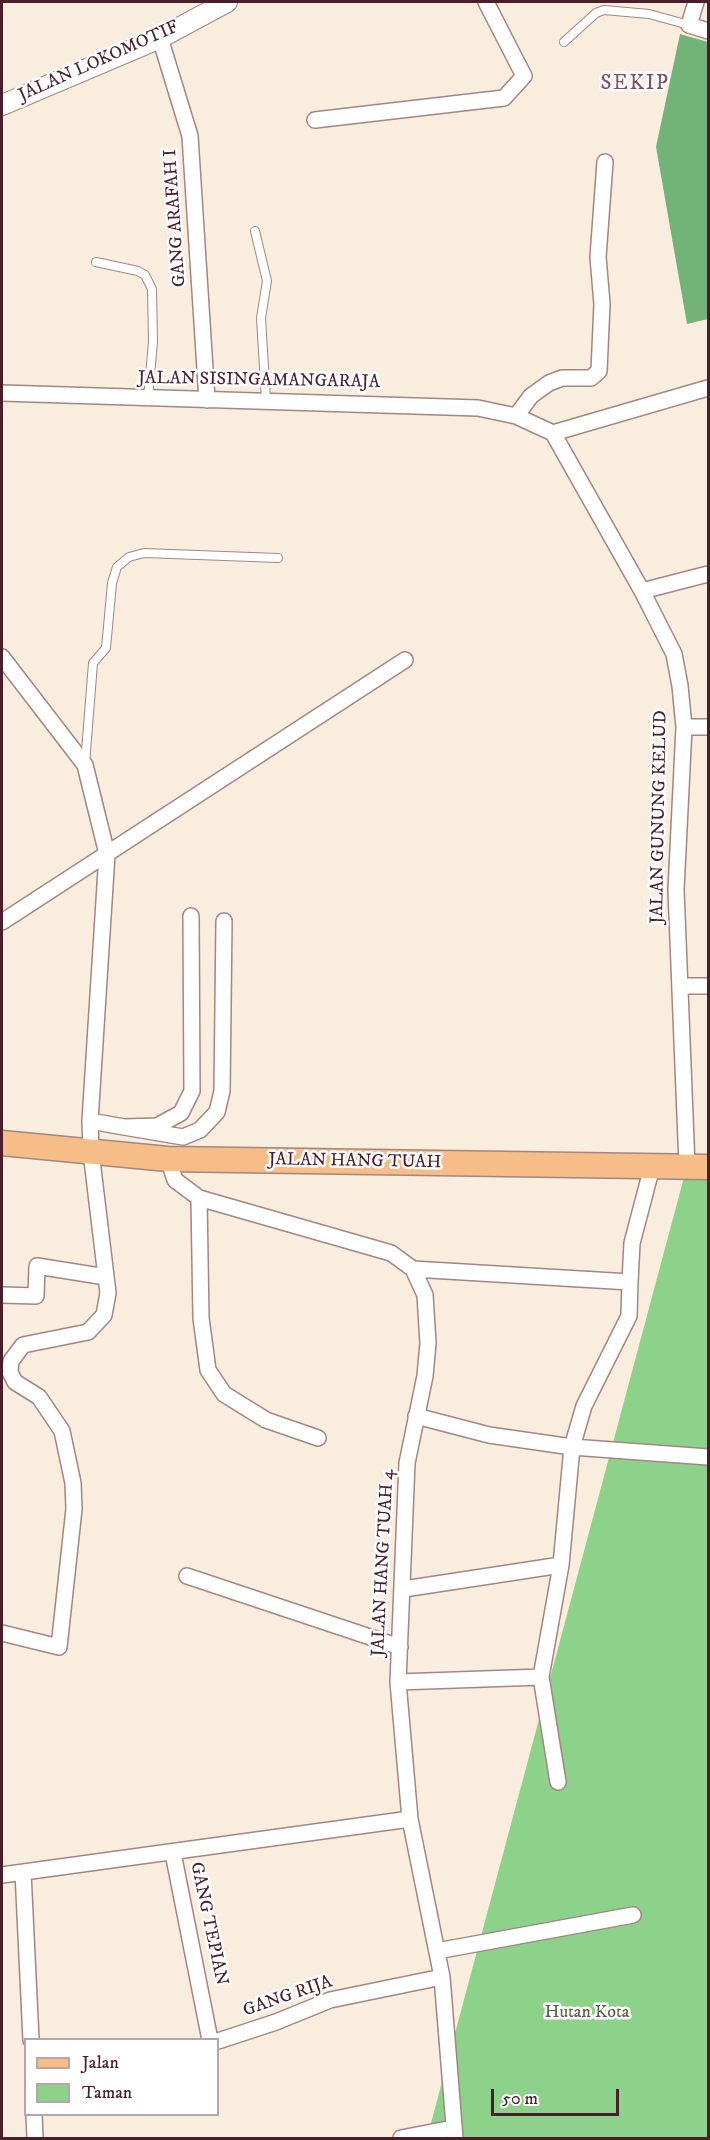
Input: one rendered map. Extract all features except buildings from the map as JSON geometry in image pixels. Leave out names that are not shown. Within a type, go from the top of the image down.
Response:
[{"type":"main road","name":"JALAN HANG TUAH","points":[[2,1143],[168,1159],[698,1166]]},
{"type":"street","name":"JALAN LOKOMOTIF","points":[[2,105],[160,38],[227,2]]},
{"type":"street","points":[[315,120],[504,98],[524,76],[486,2]]},
{"type":"street","points":[[696,2],[689,25],[708,30]]},
{"type":"street","name":"GANG ARAFAH I","points":[[160,38],[190,136],[207,400]]},
{"type":"street","points":[[605,162],[598,257],[602,304],[598,371],[591,378],[562,378],[549,383],[531,396],[516,416],[553,433],[708,388]]},
{"type":"street","name":"JALAN SISINGAMANGARAJA","points":[[2,393],[437,406],[478,408],[516,416]]},
{"type":"street","name":"JALAN GUNUNG KELUD","points":[[553,433],[642,591],[674,654],[684,727],[676,890],[680,986],[698,1166]]},
{"type":"street","points":[[642,591],[708,574]]},
{"type":"street","points":[[2,657],[85,765],[107,854],[90,1121],[91,1152],[108,1293],[104,1316],[97,1326],[88,1332],[22,1345],[12,1361],[10,1372],[15,1382],[39,1397],[62,1431],[73,1483],[74,1509],[60,1647],[2,1634]]},
{"type":"street","points":[[2,922],[405,660]]},
{"type":"street","points":[[684,727],[708,727]]},
{"type":"street","points":[[124,1127],[157,1126],[181,1113],[192,1091],[191,916]]},
{"type":"street","points":[[90,1121],[183,1137],[200,1130],[217,1112],[222,1091],[224,921]]},
{"type":"street","points":[[680,986],[708,986]]},
{"type":"street","points":[[168,1159],[174,1180],[199,1198],[391,1253],[413,1269],[630,1282]]},
{"type":"street","points":[[558,1782],[541,1677],[561,1565],[572,1447],[584,1406],[629,1316],[632,1243],[652,1167]]},
{"type":"street","points":[[199,1198],[201,1318],[208,1371],[224,1394],[258,1414],[318,1438]]},
{"type":"street","points":[[2,1295],[36,1296],[37,1266],[106,1277]]},
{"type":"street","name":"JALAN HANG TUAH 4","points":[[413,1269],[425,1295],[428,1342],[425,1376],[407,1463],[404,1588],[398,1682],[410,1819],[442,1977],[454,2133]]},
{"type":"street","points":[[416,1416],[489,1434],[572,1447],[708,1457]]},
{"type":"street","points":[[404,1588],[561,1565]]},
{"type":"street","points":[[187,1576],[400,1647]]},
{"type":"street","points":[[398,1682],[541,1677]]},
{"type":"street","points":[[2,1875],[410,1819]]},
{"type":"street","name":"GANG TEPIAN","points":[[173,1853],[210,2038]]},
{"type":"street","points":[[23,1872],[31,2038]]},
{"type":"street","points":[[438,1951],[633,1915]]},
{"type":"street","name":"GANG RIJA","points":[[219,2041],[276,2022],[330,2000],[442,1977]]},
{"type":"street","points":[[34,2116],[35,2139]]},
{"type":"street","points":[[401,2139],[454,2133]]},
{"type":"lane","points":[[564,42],[596,13],[604,10],[648,14],[689,25]]},
{"type":"lane","points":[[255,231],[267,281],[261,318],[266,400]]},
{"type":"lane","points":[[96,262],[138,271],[145,275],[152,289],[153,342],[148,398]]},
{"type":"lane","points":[[85,765],[93,663],[106,648],[112,583],[117,567],[129,557],[144,554],[278,558]]},
{"type":"green space","points":[[680,34],[708,42],[708,319],[687,324],[656,147]]},
{"type":"green space","name":"Hutan Kota","points":[[687,1166],[708,1167],[708,2138],[427,2138]]},
{"type":"district","name":"SEKIP","points":[[635,85]]}]
